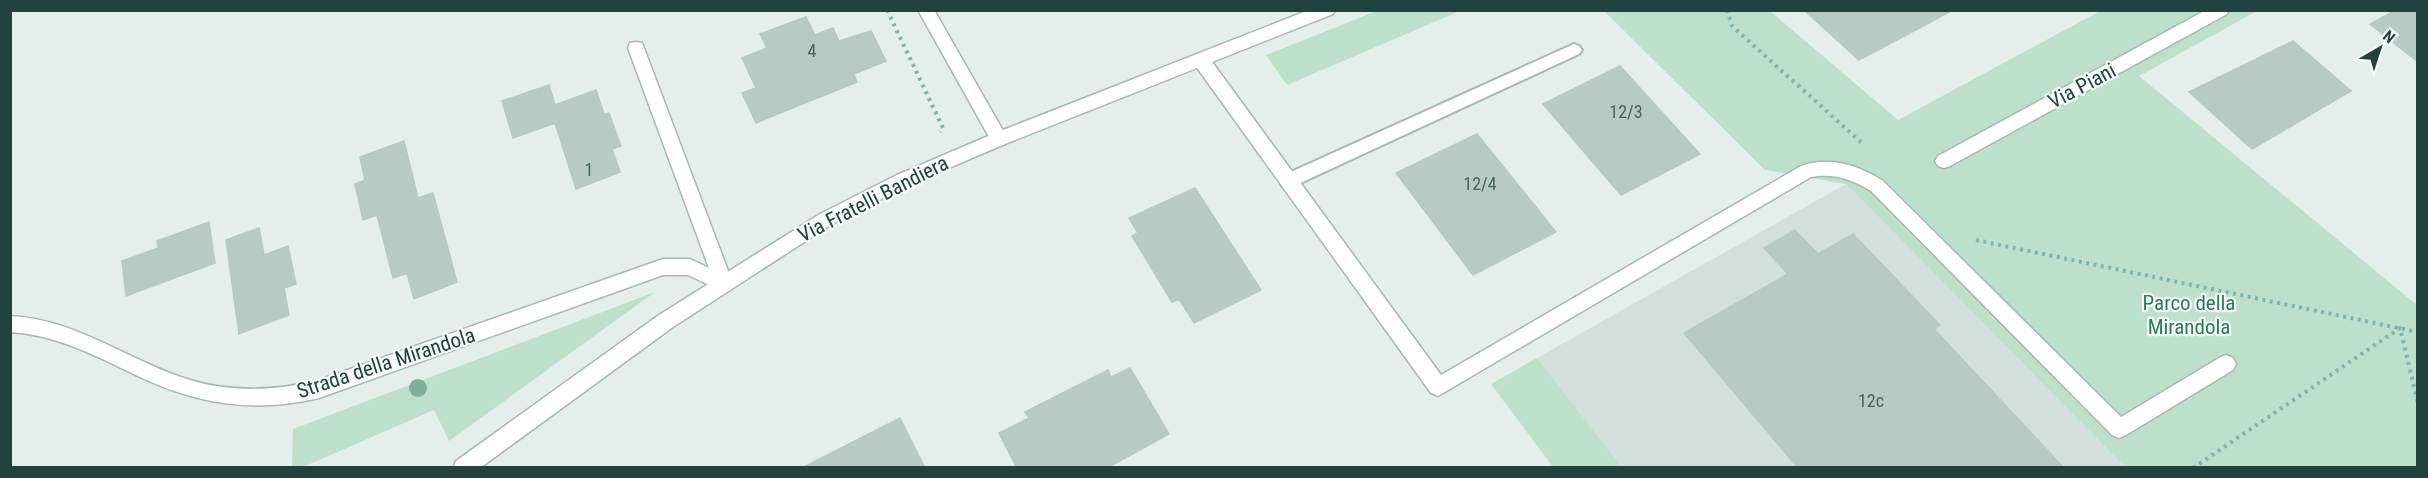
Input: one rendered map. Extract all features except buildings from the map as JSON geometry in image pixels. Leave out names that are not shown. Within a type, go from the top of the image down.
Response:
[{"type":"street","points":[[926,10],[999,139]]},
{"type":"street","name":"Via Fratelli Bandiera","points":[[463,468],[666,321],[778,248],[835,215],[903,180],[999,139],[1327,10]]},
{"type":"street","name":"Via Piani","points":[[1944,161],[2221,10]]},
{"type":"street","points":[[636,48],[724,284]]},
{"type":"street","points":[[1201,60],[1438,387],[1807,171],[1823,167],[1839,168],[1860,174],[1877,186],[2119,429],[2226,364]]},
{"type":"street","name":"Strada della Mirandola","points":[[10,324],[25,324],[84,341],[185,388],[214,396],[260,398],[302,394],[319,389],[663,267],[690,267],[724,284]]},
{"type":"lane","points":[[1288,181],[1574,50]]},
{"type":"path","points":[[1727,10],[1732,26],[1867,148]]},
{"type":"path","points":[[1975,240],[2418,332]]},
{"type":"path","points":[[2400,328],[2418,403]]},
{"type":"path","points":[[2193,468],[2400,328]]},
{"type":"shaded area","points":[[1846,184],[2125,467],[1622,467],[1537,358]]},
{"type":"green space","points":[[1379,10],[1460,11],[1287,85],[1266,55]]},
{"type":"green space","name":"Parco della Mirandola","points":[[1604,11],[1770,11],[1898,120],[2100,11],[2257,11],[2139,76],[2417,305],[2417,467],[2125,467],[1846,184],[1765,170]]},
{"type":"green space","points":[[655,292],[449,441],[434,410],[303,467],[292,467],[293,429]]},
{"type":"green space","points":[[1537,358],[1622,467],[1553,467],[1491,384]]}]
